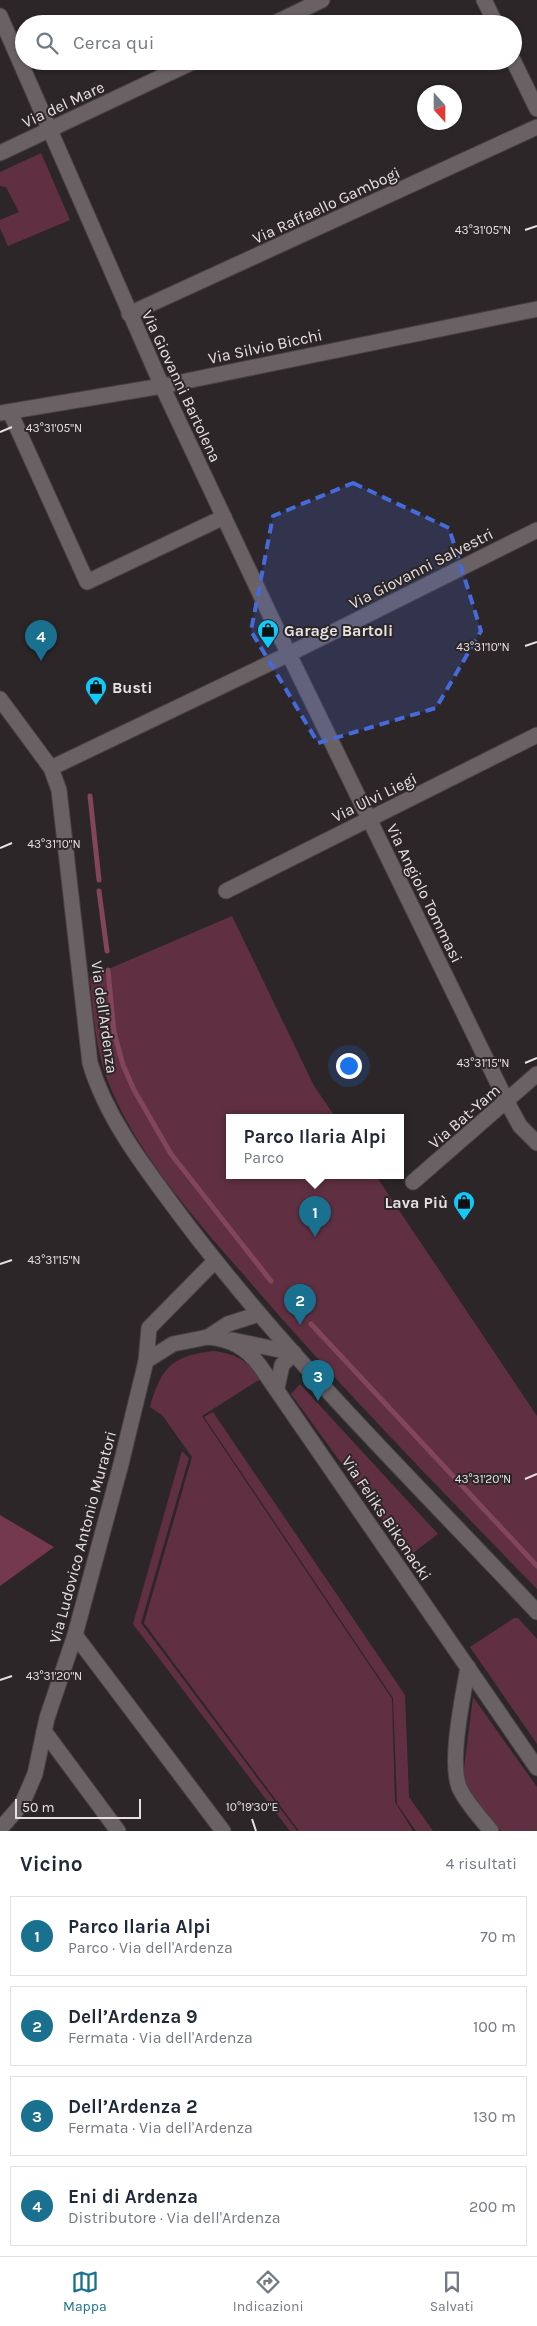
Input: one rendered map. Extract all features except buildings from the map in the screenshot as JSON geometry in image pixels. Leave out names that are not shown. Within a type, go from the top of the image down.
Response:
[{"type":"street","points":[[291,15],[322,0]]},
{"type":"street","points":[[484,0],[492,15]]},
{"type":"street","name":"Via Giovanni Bartolena","points":[[0,16],[15,52]]},
{"type":"street","name":"Via Giovanni Bartolena","points":[[23,70],[129,314],[288,654]]},
{"type":"street","name":"Via del Mare","points":[[0,153],[176,70]]},
{"type":"street","points":[[518,70],[537,109]]},
{"type":"street","name":"Via Raffaello Gambogi","points":[[129,314],[537,128]]},
{"type":"street","name":"Via Silvio Bicchi","points":[[5,412],[162,386],[537,309]]},
{"type":"street","points":[[5,412],[87,582],[224,517]]},
{"type":"street","name":"Via Giovanni Salvestri","points":[[51,768],[288,654],[537,530]]},
{"type":"street","name":"Via Angiolo Tommasi","points":[[288,654],[520,1126],[537,1143]]},
{"type":"street","name":"Via dell'Ardenza","points":[[0,700],[51,768],[58,785],[62,802],[87,1044],[96,1080],[105,1102],[144,1166],[215,1261],[259,1314],[537,1612]]},
{"type":"street","name":"Via Ulvi Liegi","points":[[226,890],[537,736]]},
{"type":"street","name":"Via Bat-Yam","points":[[413,1182],[508,1102],[537,1074]]},
{"type":"street","name":"Via Ludovico Antonio Muratori","points":[[0,1828],[15,1814],[28,1794],[44,1731],[75,1634],[146,1361],[149,1328],[215,1261]]},
{"type":"street","points":[[208,1337],[228,1324],[259,1314]]},
{"type":"street","points":[[146,1361],[173,1344],[208,1337],[226,1338],[294,1353]]},
{"type":"street","name":"Via Feliks Bikonacki","points":[[226,1338],[252,1356],[277,1388],[537,1768]]},
{"type":"street","points":[[277,1388],[282,1365],[294,1353]]},
{"type":"street","points":[[75,1634],[223,1831]]},
{"type":"street","points":[[468,1668],[460,1710],[456,1776],[464,1797],[491,1831]]},
{"type":"street","points":[[44,1731],[118,1831]]},
{"type":"highlighted area","points":[[353,483],[449,528],[481,631],[436,708],[318,743],[251,631],[273,516]]},
{"type":"shaded area","points":[[41,153],[70,220],[8,246],[0,228],[0,220],[19,212],[6,187],[0,186],[0,172]]},
{"type":"shaded area","points":[[232,916],[314,1086],[333,1114],[226,1114],[226,1179],[378,1179],[537,1416],[537,1589],[425,1473],[278,1315],[166,1181],[131,1129],[117,1103],[106,1076],[99,1052],[90,977]]},
{"type":"shaded area","points":[[215,1351],[242,1360],[262,1378],[202,1416],[392,1699],[395,1802],[413,1831],[299,1831],[144,1623],[192,1457],[162,1415],[150,1407],[159,1382],[171,1365],[189,1356]]},
{"type":"shaded area","points":[[300,1384],[438,1534],[409,1556],[291,1394]]},
{"type":"shaded area","points":[[213,1412],[405,1695],[409,1797],[433,1831],[416,1831],[397,1804],[393,1698],[204,1417]]},
{"type":"shaded area","points":[[182,1451],[189,1458],[141,1623],[297,1831],[290,1831],[133,1624]]},
{"type":"shaded area","points":[[0,1515],[54,1547],[0,1586]]},
{"type":"shaded area","points":[[514,1618],[518,1618],[537,1639],[537,1744],[470,1647]]},
{"type":"shaded area","points":[[473,1697],[537,1787],[537,1831],[501,1831],[462,1785]]},
{"type":"waterway","points":[[90,796],[99,880]]},
{"type":"waterway","points":[[99,891],[107,951]]},
{"type":"waterway","points":[[108,970],[114,1032],[123,1065],[134,1090],[171,1154],[271,1281]]},
{"type":"waterway","points":[[311,1324],[537,1566]]},
{"type":"place","name":"Garage Bartoli","points":[[268,649]]},
{"type":"place","name":"Eni di Ardenza","points":[[41,661]]},
{"type":"place","name":"Busti","points":[[96,706]]},
{"type":"place","name":"Lava Più","points":[[464,1221]]},
{"type":"place","name":"Parco Ilaria Alpi","points":[[315,1237]]},
{"type":"place","name":"Dell’Ardenza 9","points":[[300,1325]]},
{"type":"place","name":"Dell’Ardenza 2","points":[[318,1401]]}]
